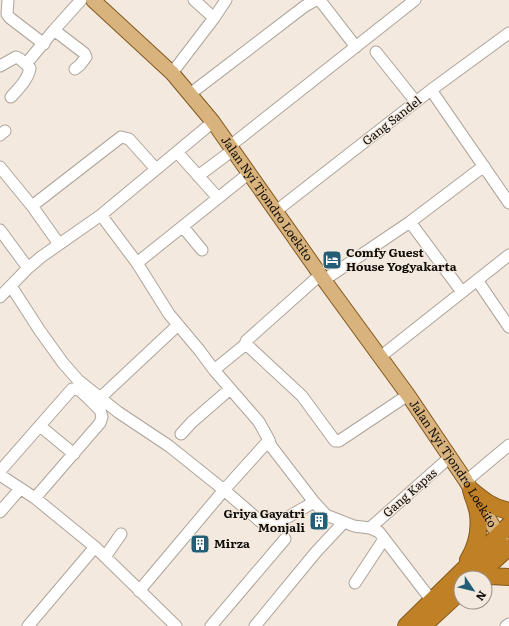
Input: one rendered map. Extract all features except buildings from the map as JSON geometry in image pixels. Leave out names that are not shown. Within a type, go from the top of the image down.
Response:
[{"type":"highway","points":[[468,486],[487,503],[497,508],[509,511]]},
{"type":"highway","points":[[468,486],[478,514],[478,529],[471,555],[469,570]]},
{"type":"highway","points":[[472,570],[504,530]]},
{"type":"highway","points":[[475,570],[508,549]]},
{"type":"highway","points":[[493,576],[509,577]]},
{"type":"highway","points":[[406,626],[432,601],[453,586]]},
{"type":"highway","points":[[423,626],[453,598]]},
{"type":"main road","name":"Jalan Nyi Tjondro Loekito","points":[[94,0],[172,73],[213,122],[232,148],[248,174],[408,396],[468,486],[504,530],[508,549]]},
{"type":"street","points":[[8,0],[7,14],[10,18],[44,44]]},
{"type":"street","points":[[26,64],[81,0]]},
{"type":"street","points":[[194,0],[214,18]]},
{"type":"street","points":[[172,73],[226,0]]},
{"type":"street","points":[[190,94],[306,6],[317,0],[322,3],[356,48]]},
{"type":"street","points":[[198,176],[415,0]]},
{"type":"street","points":[[54,30],[84,53],[86,57],[75,69]]},
{"type":"street","name":"Gang Sandel","points":[[276,211],[416,102],[509,33]]},
{"type":"street","points":[[376,52],[416,102]]},
{"type":"street","points":[[0,66],[16,58],[20,59],[30,68],[29,75],[11,97]]},
{"type":"street","points":[[432,90],[509,202]]},
{"type":"street","points":[[213,122],[101,215],[59,244],[28,268],[4,291],[40,331],[63,363],[78,380],[118,412],[169,446],[263,523],[273,523],[283,520],[314,502]]},
{"type":"street","points":[[32,206],[121,137],[129,139],[156,169]]},
{"type":"street","points":[[177,152],[218,198]]},
{"type":"street","points":[[214,370],[322,277],[410,222],[484,166]]},
{"type":"street","points":[[0,167],[32,206],[59,244]]},
{"type":"street","points":[[137,263],[248,174]]},
{"type":"street","points":[[101,215],[137,263],[169,314],[214,370],[259,422],[271,446],[314,502],[326,515],[359,527],[370,528],[378,532],[432,601]]},
{"type":"street","points":[[410,222],[462,292]]},
{"type":"street","points":[[183,227],[202,250]]},
{"type":"street","points":[[0,230],[28,268]]},
{"type":"street","points":[[380,357],[509,255]]},
{"type":"street","points":[[477,280],[509,327]]},
{"type":"street","points":[[100,398],[178,325]]},
{"type":"street","points":[[246,344],[302,396],[335,441],[339,441],[408,396]]},
{"type":"street","points":[[3,468],[72,389],[79,390],[88,398],[100,410],[102,417],[100,423],[35,498]]},
{"type":"street","points":[[181,434],[192,422],[230,389]]},
{"type":"street","points":[[40,426],[74,454]]},
{"type":"street","points":[[139,590],[224,490],[269,440]]},
{"type":"street","points":[[468,486],[509,445]]},
{"type":"street","name":"Gang Kapas","points":[[370,528],[450,457]]},
{"type":"street","points":[[0,475],[35,498],[92,551],[105,557],[176,626]]},
{"type":"street","points":[[0,512],[20,489]]},
{"type":"street","points":[[254,626],[316,552],[344,522]]},
{"type":"street","points":[[105,557],[121,534]]},
{"type":"street","points":[[211,626],[284,539]]},
{"type":"street","points":[[355,582],[384,539]]},
{"type":"street","points":[[28,626],[92,551]]},
{"type":"place","name":"Comfy Guest House Yogyakarta","points":[[332,260]]},
{"type":"place","name":"Griya Gayatri Monjali","points":[[319,521]]},
{"type":"place","name":"Mirza","points":[[200,544]]}]
